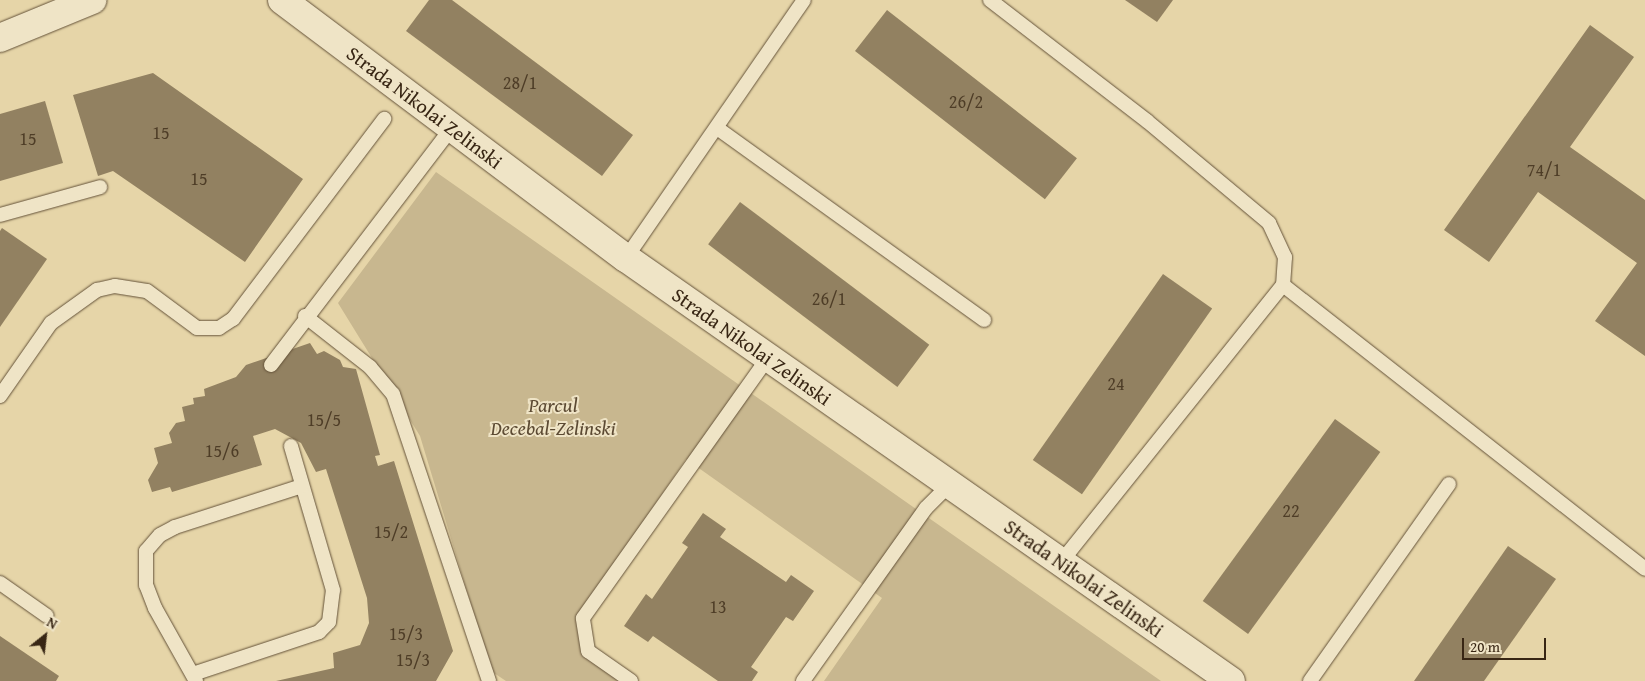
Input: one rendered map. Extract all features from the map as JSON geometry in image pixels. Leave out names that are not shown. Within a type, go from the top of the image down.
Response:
[{"type":"street","points":[[0,38],[92,0]]},
{"type":"street","name":"Strada Nikolai Zelinski","points":[[282,0],[626,258],[1231,681]]},
{"type":"lane","points":[[626,258],[804,0]]},
{"type":"lane","points":[[990,0],[1147,121],[1269,223],[1285,257],[1283,286],[1061,562]]},
{"type":"lane","points":[[0,396],[51,323],[97,290],[115,286],[147,291],[202,329],[219,328],[233,319],[384,119]]},
{"type":"lane","points":[[271,365],[305,316],[452,127]]},
{"type":"lane","points":[[716,128],[984,320]]},
{"type":"lane","points":[[0,215],[100,187]]},
{"type":"lane","points":[[1283,286],[1645,569]]},
{"type":"lane","points":[[305,316],[370,367],[393,394],[489,681]]},
{"type":"lane","points":[[631,681],[588,651],[583,618],[768,358]]},
{"type":"lane","points":[[291,446],[333,590],[329,622],[319,632],[194,677],[155,608],[146,585],[146,551],[160,535],[175,527],[302,486]]},
{"type":"lane","points":[[1310,681],[1448,484]]},
{"type":"lane","points":[[803,681],[926,508],[949,485]]},
{"type":"lane","points":[[0,583],[47,616]]},
{"type":"green space","name":"Parcul Decebal-Zelinski","points":[[436,172],[1161,681],[824,681],[882,598],[686,459],[578,617],[584,648],[627,681],[506,681],[491,671],[420,436],[338,303]]},
{"type":"building","points":[[429,0],[452,0],[633,135],[602,176],[406,31]]},
{"type":"building","points":[[1125,0],[1173,0],[1157,22]]},
{"type":"building","points":[[887,10],[1077,158],[1045,199],[855,51]]},
{"type":"building","points":[[1590,25],[1634,57],[1570,147],[1645,200],[1645,356],[1595,321],[1637,263],[1538,192],[1489,262],[1444,230]]},
{"type":"building","points":[[153,73],[303,179],[245,262],[113,171],[98,176],[73,95]]},
{"type":"building","points":[[45,101],[63,163],[0,181],[0,114]]},
{"type":"building","points":[[740,202],[929,345],[897,387],[708,244]]},
{"type":"building","points":[[2,228],[47,259],[0,327],[0,231]]},
{"type":"building","points":[[1163,274],[1212,308],[1082,494],[1033,460]]},
{"type":"building","points":[[310,343],[317,354],[324,351],[340,360],[343,367],[356,369],[380,455],[375,456],[378,466],[394,461],[453,651],[436,681],[276,681],[334,668],[333,653],[360,645],[369,623],[367,598],[326,469],[316,472],[301,443],[275,429],[253,436],[262,465],[172,492],[170,487],[152,492],[148,480],[158,463],[154,448],[172,443],[169,433],[176,423],[185,421],[182,407],[194,404],[193,398],[205,396],[204,389],[236,377],[246,365]]},
{"type":"building","points":[[1335,419],[1380,452],[1248,634],[1203,601]]},
{"type":"building","points":[[703,513],[726,529],[720,537],[786,582],[791,575],[814,591],[793,621],[786,617],[751,667],[758,672],[752,681],[718,681],[653,636],[648,642],[624,626],[646,594],[652,599],[688,547],[682,543]]},
{"type":"building","points":[[1508,546],[1556,579],[1484,681],[1414,681]]},
{"type":"building","points":[[0,636],[59,676],[56,681],[0,681]]}]
